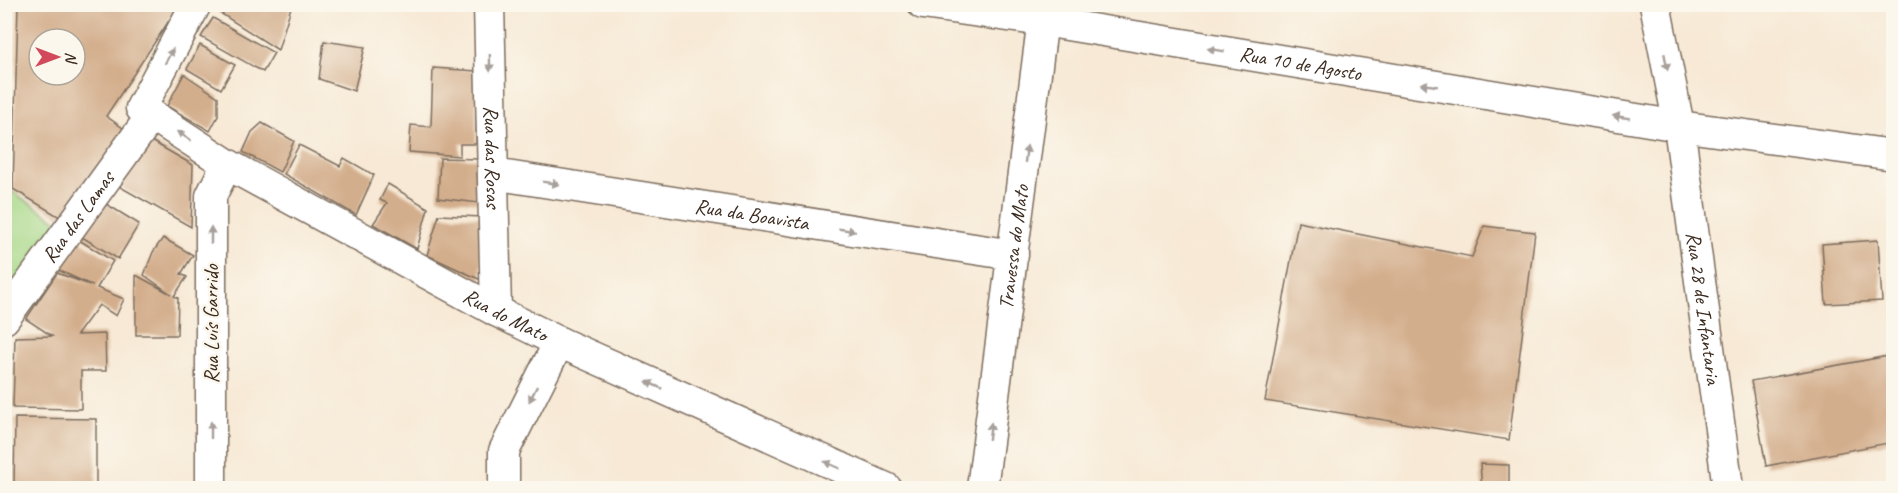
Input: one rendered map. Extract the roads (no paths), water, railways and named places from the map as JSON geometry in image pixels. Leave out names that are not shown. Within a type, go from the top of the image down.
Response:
[{"type":"street","name":"Rua das Lamas","points":[[4,320],[147,111],[196,4]]},
{"type":"street","name":"Rua das Rosas","points":[[489,4],[496,311]]},
{"type":"street","name":"Rua 10 de Agosto","points":[[923,4],[1044,13],[1679,126],[1893,155]]},
{"type":"street","name":"Rua 28 de Infantaria","points":[[1655,4],[1679,126],[1728,489]]},
{"type":"street","name":"Travessa do Mato","points":[[982,489],[1044,13]]},
{"type":"street","name":"Rua do Mato","points":[[147,111],[227,164],[496,311],[559,342],[885,489]]},
{"type":"street","name":"Rua Luís Garrido","points":[[211,489],[211,196],[227,164]]},
{"type":"street","name":"Rua da Boavista","points":[[493,174],[1013,255]]},
{"type":"street","points":[[504,489],[504,451],[559,342]]}]
